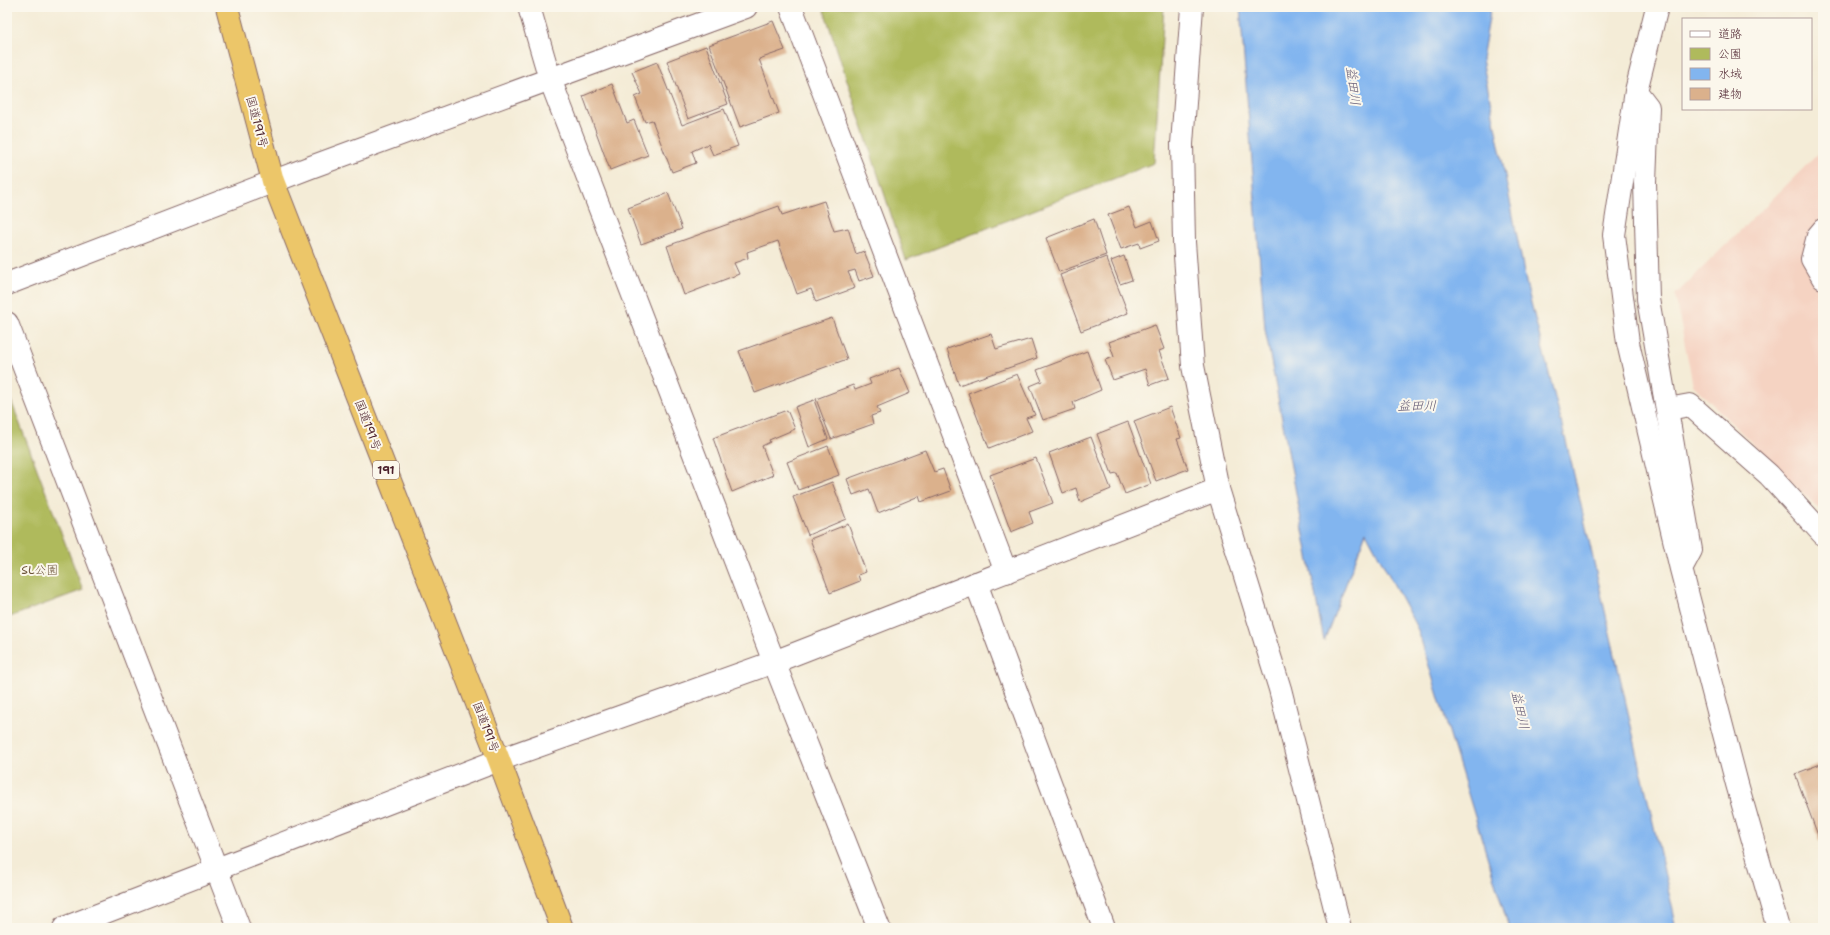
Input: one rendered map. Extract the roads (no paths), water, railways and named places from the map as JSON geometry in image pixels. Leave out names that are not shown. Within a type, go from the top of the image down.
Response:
[{"type":"highway","name":"国道191号","points":[[227,7],[273,181],[499,760],[562,928]]},
{"type":"street","points":[[529,7],[550,79],[774,662],[879,928]]},
{"type":"street","points":[[7,284],[273,181],[746,7]]},
{"type":"street","points":[[791,7],[1006,572]]},
{"type":"street","points":[[1192,7],[1182,144],[1184,242],[1193,366],[1218,489],[1280,689],[1340,928]]},
{"type":"street","points":[[1658,7],[1636,91],[1614,235],[1628,344],[1681,569],[1737,784],[1778,928]]},
{"type":"street","points":[[1636,91],[1648,106],[1645,182],[1648,299],[1691,550],[1681,569]]},
{"type":"street","points":[[1823,230],[1818,236],[1812,259],[1823,278]]},
{"type":"street","points":[[7,323],[239,928]]},
{"type":"street","points":[[1668,409],[1690,405],[1769,475],[1823,534]]},
{"type":"street","points":[[64,928],[499,760],[774,662],[1218,489]]},
{"type":"street","points":[[976,583],[1104,928]]},
{"type":"water","name":"益田川","points":[[1240,7],[1491,7],[1482,59],[1527,287],[1570,457],[1677,928],[1509,928],[1418,630],[1366,532],[1324,641],[1265,329]]},
{"type":"park label","name":"SL公園","points":[[40,570]]}]
